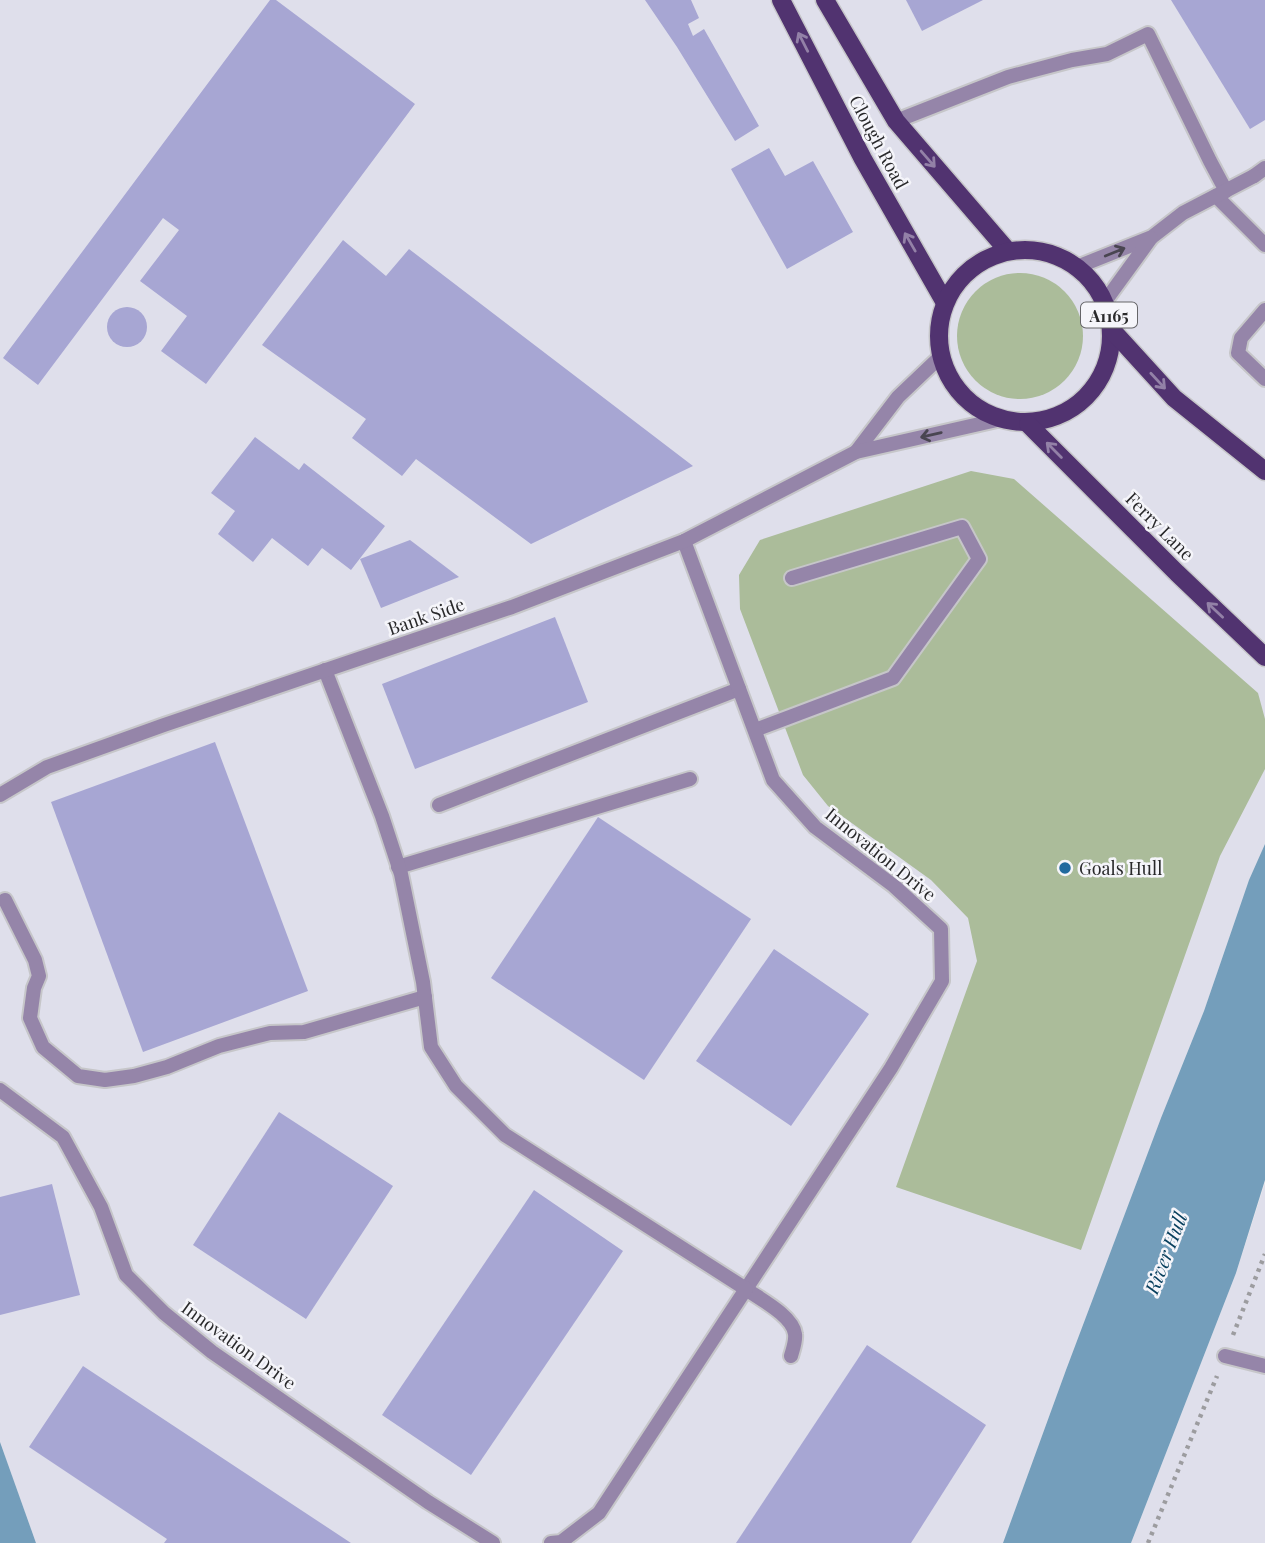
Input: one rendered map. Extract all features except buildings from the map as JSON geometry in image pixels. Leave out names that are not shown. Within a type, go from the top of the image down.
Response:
[{"type":"main road","name":"Clough Road","points":[[781,0],[863,159],[944,302]]},
{"type":"main road","name":"Clough Road","points":[[825,0],[896,121],[1007,250]]},
{"type":"main road","name":"A1165","points":[[1007,250],[1045,251],[1077,267],[1106,300],[1112,330],[1107,367],[1084,400],[1056,418],[1028,424],[997,420],[957,391],[940,357],[937,336],[944,302],[971,267],[1007,250]]},
{"type":"main road","name":"A1165","points":[[1112,330],[1174,398],[1265,471]]},
{"type":"main road","name":"Ferry Lane","points":[[1028,424],[1265,657]]},
{"type":"street","points":[[896,121],[1008,77],[1107,54],[1148,34],[1221,193],[1265,246]]},
{"type":"street","points":[[1077,267],[1152,237],[1183,213],[1260,172]]},
{"type":"street","points":[[1106,300],[1152,237]]},
{"type":"street","points":[[1265,310],[1241,338],[1238,353],[1265,379]]},
{"type":"street","name":"Bank Side","points":[[856,452],[898,397],[940,357]]},
{"type":"street","name":"Bank Side","points":[[0,795],[47,767],[512,607],[684,541],[856,452],[997,420]]},
{"type":"street","points":[[755,730],[894,678],[979,559],[962,527],[792,578]]},
{"type":"street","name":"Innovation Drive","points":[[551,1543],[561,1542],[599,1513],[891,1068],[942,981],[942,929],[894,886],[815,827],[773,780],[684,541]]},
{"type":"street","points":[[325,670],[382,816],[398,867],[423,982],[431,1047],[456,1086],[505,1135],[746,1289],[790,1322],[795,1332],[791,1356]]},
{"type":"street","points":[[439,805],[739,689]]},
{"type":"street","points":[[398,867],[690,779]]},
{"type":"street","points":[[5,900],[35,960],[39,976],[34,988],[30,1018],[43,1046],[78,1076],[105,1080],[134,1076],[167,1067],[219,1046],[270,1033],[304,1032],[425,997]]},
{"type":"street","name":"Innovation Drive","points":[[0,1090],[63,1137],[101,1207],[126,1275],[164,1314],[212,1352],[487,1541]]},
{"type":"street","points":[[1225,1356],[1265,1366]]},
{"type":"path","points":[[1148,1543],[1265,1254]]},
{"type":"shaded area","points":[[0,0],[1265,0],[1265,844],[1249,880],[1204,1011],[1161,1118],[1003,1543],[36,1543],[0,1442]]},
{"type":"shaded area","points":[[1265,1183],[1265,1543],[1131,1543],[1236,1273]]},
{"type":"green space","points":[[1020,273],[1044,278],[1064,292],[1078,312],[1083,336],[1078,360],[1064,380],[1044,394],[1020,399],[996,394],[976,380],[962,360],[957,336],[962,312],[976,292],[996,278]]},
{"type":"green space","name":"Goals Hull","points":[[971,471],[1014,479],[1258,693],[1265,719],[1265,769],[1220,856],[1081,1250],[896,1187],[977,961],[968,918],[931,880],[828,806],[803,775],[740,609],[739,575],[760,540]]},
{"type":"water","name":"River Hull","points":[[1265,844],[1265,1180],[1236,1273],[1131,1543],[1003,1543],[1161,1118],[1204,1011],[1249,880]]},
{"type":"water","points":[[0,1442],[36,1543],[0,1543]]},
{"type":"place","name":"Goals Hull","points":[[1065,868]]}]
